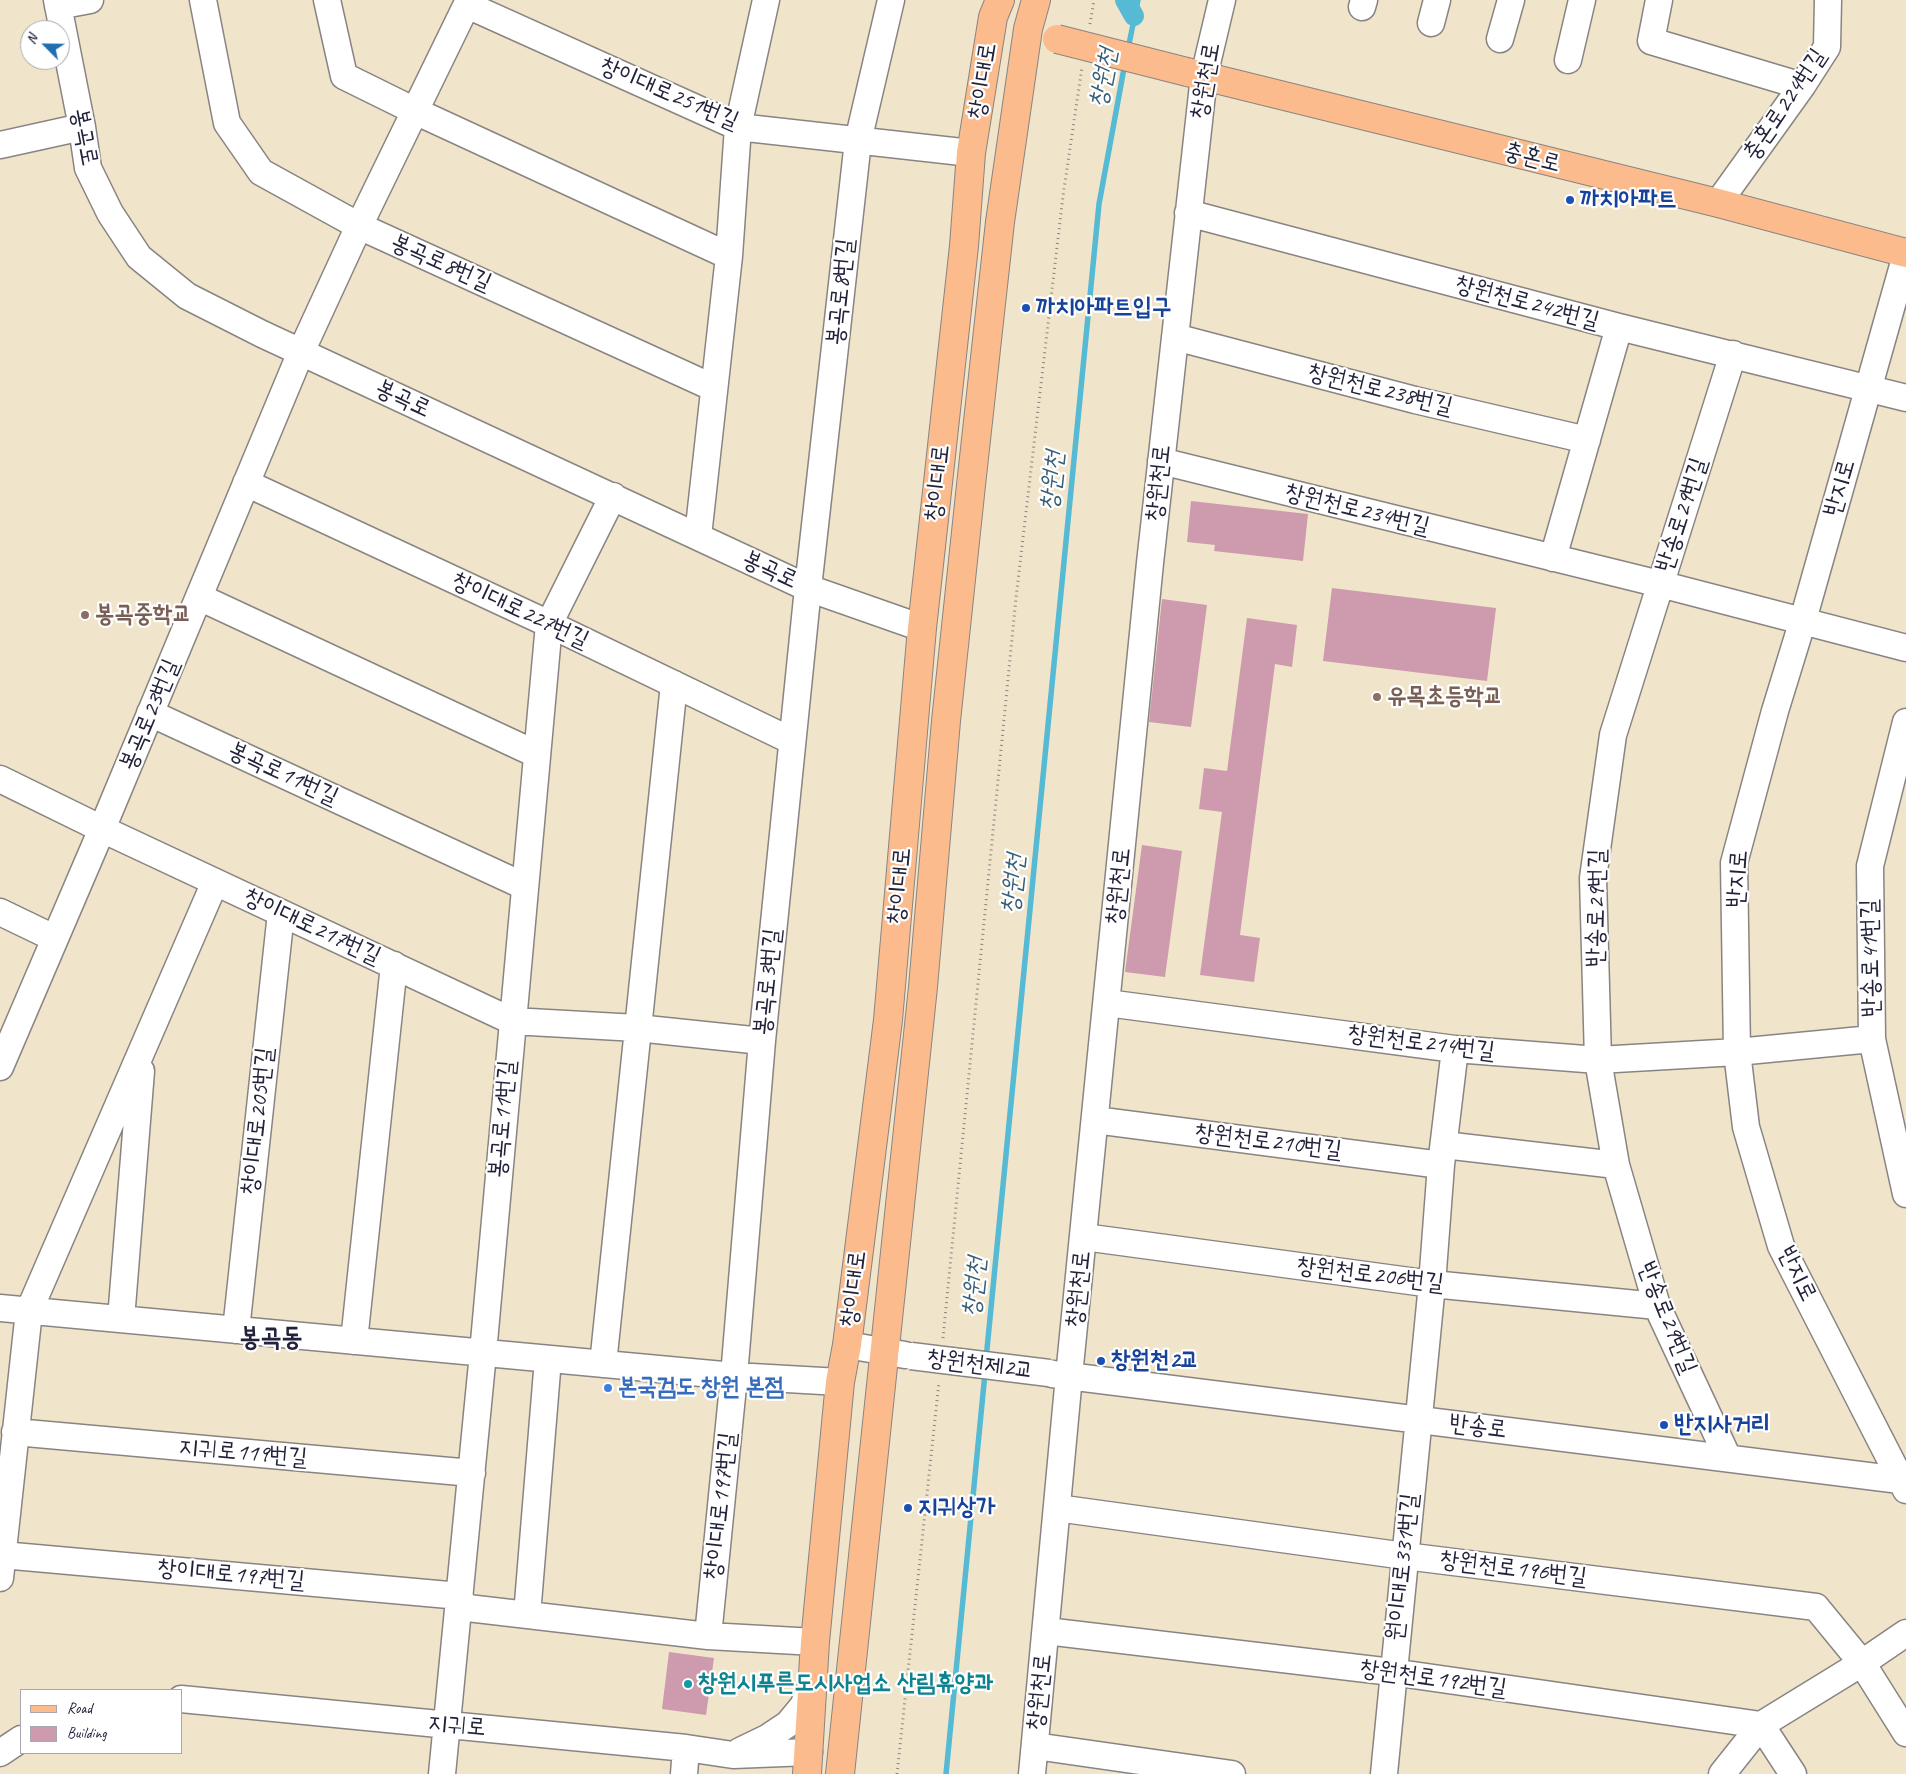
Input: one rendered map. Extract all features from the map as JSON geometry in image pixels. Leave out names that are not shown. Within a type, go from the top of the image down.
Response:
[{"type":"main road","name":"창이대로","points":[[841,1764],[869,1486],[898,1354],[923,987],[955,640],[1000,222],[1028,28],[1036,0]]},
{"type":"main road","name":"창이대로","points":[[808,1763],[814,1642],[840,1382],[847,1344],[888,1020],[922,628],[964,246],[971,153],[996,8]]},
{"type":"main road","points":[[996,8],[1028,28]]},
{"type":"main road","name":"충혼로","points":[[1028,28],[1057,39],[1718,203],[1906,254]]},
{"type":"main road","points":[[922,628],[955,640]]},
{"type":"main road","points":[[808,1763],[841,1764]]},
{"type":"street","name":"봉곡로","points":[[90,0],[58,3],[88,168],[110,213],[140,257],[187,296],[301,352],[808,588],[922,628]]},
{"type":"street","name":"봉곡로8번길","points":[[204,0],[227,123],[261,172],[359,226],[714,388]]},
{"type":"street","points":[[327,0],[344,76],[729,256]]},
{"type":"street","name":"봉곡로8번길","points":[[808,588],[858,141],[891,0]]},
{"type":"street","name":"창원천로","points":[[1032,1774],[1057,1508],[1059,1375],[1084,1236],[1161,461],[1188,213],[1195,74],[1222,0]]},
{"type":"street","points":[[1500,39],[1511,0]]},
{"type":"street","points":[[1568,60],[1582,0]]},
{"type":"street","points":[[1659,0],[1651,41],[1802,86]]},
{"type":"street","name":"충혼로224번길","points":[[1718,203],[1802,86],[1827,47],[1828,0]]},
{"type":"street","name":"봉곡로23번길","points":[[3,1053],[102,829],[301,352],[359,226],[468,2]]},
{"type":"street","name":"창이대로251번길","points":[[468,2],[738,126],[971,153]]},
{"type":"street","points":[[698,536],[729,256],[738,126],[761,2]]},
{"type":"street","points":[[0,145],[82,127]]},
{"type":"street","name":"창원천로242번길","points":[[1188,213],[1619,327],[1906,398]]},
{"type":"street","name":"반지로","points":[[1904,1482],[1781,1246],[1746,1127],[1737,1052],[1734,863],[1775,711],[1803,620],[1906,254]]},
{"type":"street","points":[[1553,558],[1619,327]]},
{"type":"street","name":"창원천로238번길","points":[[1174,337],[1415,400],[1587,440]]},
{"type":"street","name":"반송로29번길","points":[[1728,1458],[1657,1306],[1616,1165],[1598,1060],[1593,878],[1613,736],[1734,354]]},
{"type":"street","name":"창원천로234번길","points":[[1161,461],[1660,584],[1906,648]]},
{"type":"street","name":"창이대로227번길","points":[[246,483],[548,624],[792,741]]},
{"type":"street","name":"봉곡로11번길","points":[[483,1353],[548,624],[613,496]]},
{"type":"street","name":"봉곡로3번길","points":[[734,1376],[762,1041],[808,588]]},
{"type":"street","points":[[199,597],[536,754]]},
{"type":"street","points":[[603,1364],[674,684]]},
{"type":"street","name":"봉곡로11번길","points":[[150,713],[524,886]]},
{"type":"street","name":"반송로41번길","points":[[1906,722],[1899,773],[1870,866],[1872,1039],[1906,1194]]},
{"type":"street","name":"창이대로217번길","points":[[0,779],[102,829],[512,1021],[637,1028],[762,1041]]},
{"type":"street","points":[[1,1566],[29,1311],[215,882]]},
{"type":"street","points":[[0,912],[54,938]]},
{"type":"street","name":"창이대로205번길","points":[[236,1330],[281,913]]},
{"type":"street","points":[[354,1341],[394,966]]},
{"type":"street","name":"창원천로214번길","points":[[1107,1003],[1454,1049],[1598,1060],[1737,1052],[1872,1039]]},
{"type":"street","name":"원이대로331번길","points":[[1384,1774],[1392,1672],[1454,1049]]},
{"type":"street","points":[[121,1319],[142,1050]]},
{"type":"street","name":"창원천로210번길","points":[[1095,1120],[1443,1155],[1616,1165]]},
{"type":"street","name":"창원천로206번길","points":[[1084,1236],[1432,1284],[1657,1306]]},
{"type":"street","points":[[0,1308],[734,1376],[840,1382]]},
{"type":"street","points":[[847,1344],[898,1354]]},
{"type":"street","points":[[442,1774],[483,1353]]},
{"type":"street","name":"창원천제2교","points":[[898,1354],[1059,1375]]},
{"type":"street","points":[[527,1615],[548,1359]]},
{"type":"street","name":"반송로","points":[[1059,1375],[1728,1458],[1904,1482]]},
{"type":"street","name":"창이대로197번길","points":[[708,1636],[734,1376]]},
{"type":"street","name":"지귀로119번길","points":[[15,1432],[472,1473]]},
{"type":"street","name":"창원천로196번길","points":[[1057,1508],[1405,1556],[1816,1607],[1862,1663],[1906,1733]]},
{"type":"street","name":"창이대로197번길","points":[[1,1566],[459,1601],[527,1615],[708,1636],[814,1642]]},
{"type":"street","name":"창원천로192번길","points":[[1046,1631],[1392,1672],[1761,1725]]},
{"type":"street","points":[[1722,1774],[1761,1725],[1862,1663],[1906,1633]]},
{"type":"street","points":[[733,1755],[767,1738],[788,1724],[803,1706],[812,1685]]},
{"type":"street","name":"지귀로","points":[[182,1699],[686,1748],[808,1763]]},
{"type":"street","points":[[1761,1725],[1793,1774]]},
{"type":"street","points":[[0,1754],[20,1740]]},
{"type":"street","points":[[1035,1746],[1232,1774]]},
{"type":"street","points":[[684,1774],[686,1748]]},
{"type":"street","name":"지귀로","points":[[733,1755],[767,1774]]},
{"type":"path","points":[[1089,29],[1094,0]]},
{"type":"path","points":[[943,1339],[1017,589],[1063,196],[1076,96],[1084,57]]},
{"type":"path","points":[[897,1774],[939,1378]]},
{"type":"building","points":[[1191,501],[1308,514],[1303,561],[1214,551],[1215,545],[1187,542]]},
{"type":"building","points":[[1332,588],[1496,608],[1487,681],[1323,661]]},
{"type":"building","points":[[1162,599],[1207,605],[1191,727],[1149,722]]},
{"type":"building","points":[[1247,618],[1297,625],[1292,667],[1275,664],[1240,935],[1260,938],[1254,982],[1200,975],[1222,812],[1199,809],[1204,768],[1227,771]]},
{"type":"building","points":[[1142,845],[1182,851],[1165,977],[1125,972]]},
{"type":"building","name":"창원시푸른도시사업소 산림휴양과","points":[[669,1652],[714,1658],[706,1715],[662,1709]]},
{"type":"waterway","points":[[1125,0],[1134,16]]},
{"type":"waterway","name":"창원천","points":[[1128,49],[1138,0]]},
{"type":"waterway","name":"창원천","points":[[986,1359],[1099,204],[1125,63]]},
{"type":"waterway","name":"창원천","points":[[946,1774],[985,1373]]},
{"type":"place","name":"까치아파트","points":[[1570,200]]},
{"type":"place","name":"까치아파트입구","points":[[1026,308]]},
{"type":"place","name":"봉곡중학교","points":[[85,615]]},
{"type":"place","name":"유목초등학교","points":[[1377,697]]},
{"type":"place","name":"창원천2교","points":[[1101,1361]]},
{"type":"place","name":"본국검도 창원 본점","points":[[608,1388]]},
{"type":"place","name":"반지사거리","points":[[1664,1425]]},
{"type":"place","name":"지귀상가","points":[[908,1508]]},
{"type":"place","name":"창원시푸른도시사업소 산림휴양과","points":[[688,1684]]},
{"type":"district","name":"봉곡동","points":[[271,1338]]}]
